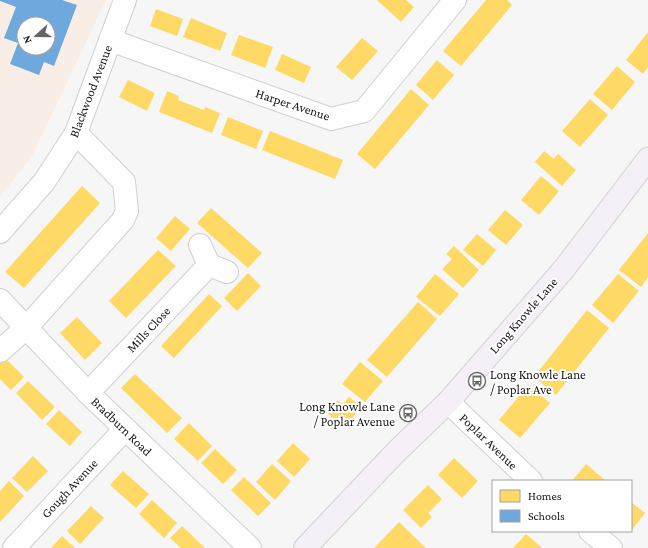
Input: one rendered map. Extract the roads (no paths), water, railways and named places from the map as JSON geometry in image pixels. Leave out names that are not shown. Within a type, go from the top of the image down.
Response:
[{"type":"main road","name":"Long Knowle Lane","points":[[305,548],[396,452],[448,402],[564,269],[648,159]]},
{"type":"street","name":"Blackwood Avenue","points":[[0,232],[44,182],[76,133],[124,0]]},
{"type":"street","name":"Harper Avenue","points":[[110,40],[331,119],[364,111],[452,1]]},
{"type":"street","points":[[0,351],[26,328],[123,220],[127,211],[124,182],[76,133]]},
{"type":"street","name":"Mills Close","points":[[88,393],[218,269],[200,245]]},
{"type":"street","name":"Bradburn Road","points":[[0,300],[88,393],[250,548]]},
{"type":"street","name":"Poplar Avenue","points":[[448,402],[530,480]]},
{"type":"street","name":"Gough Avenue","points":[[14,548],[125,429]]},
{"type":"street","points":[[591,532],[611,548]]},
{"type":"place","name":"Long Knowle Lane / Poplar Ave","points":[[477,381]]},
{"type":"place","name":"Long Knowle Lane / Poplar Avenue","points":[[408,413]]}]
